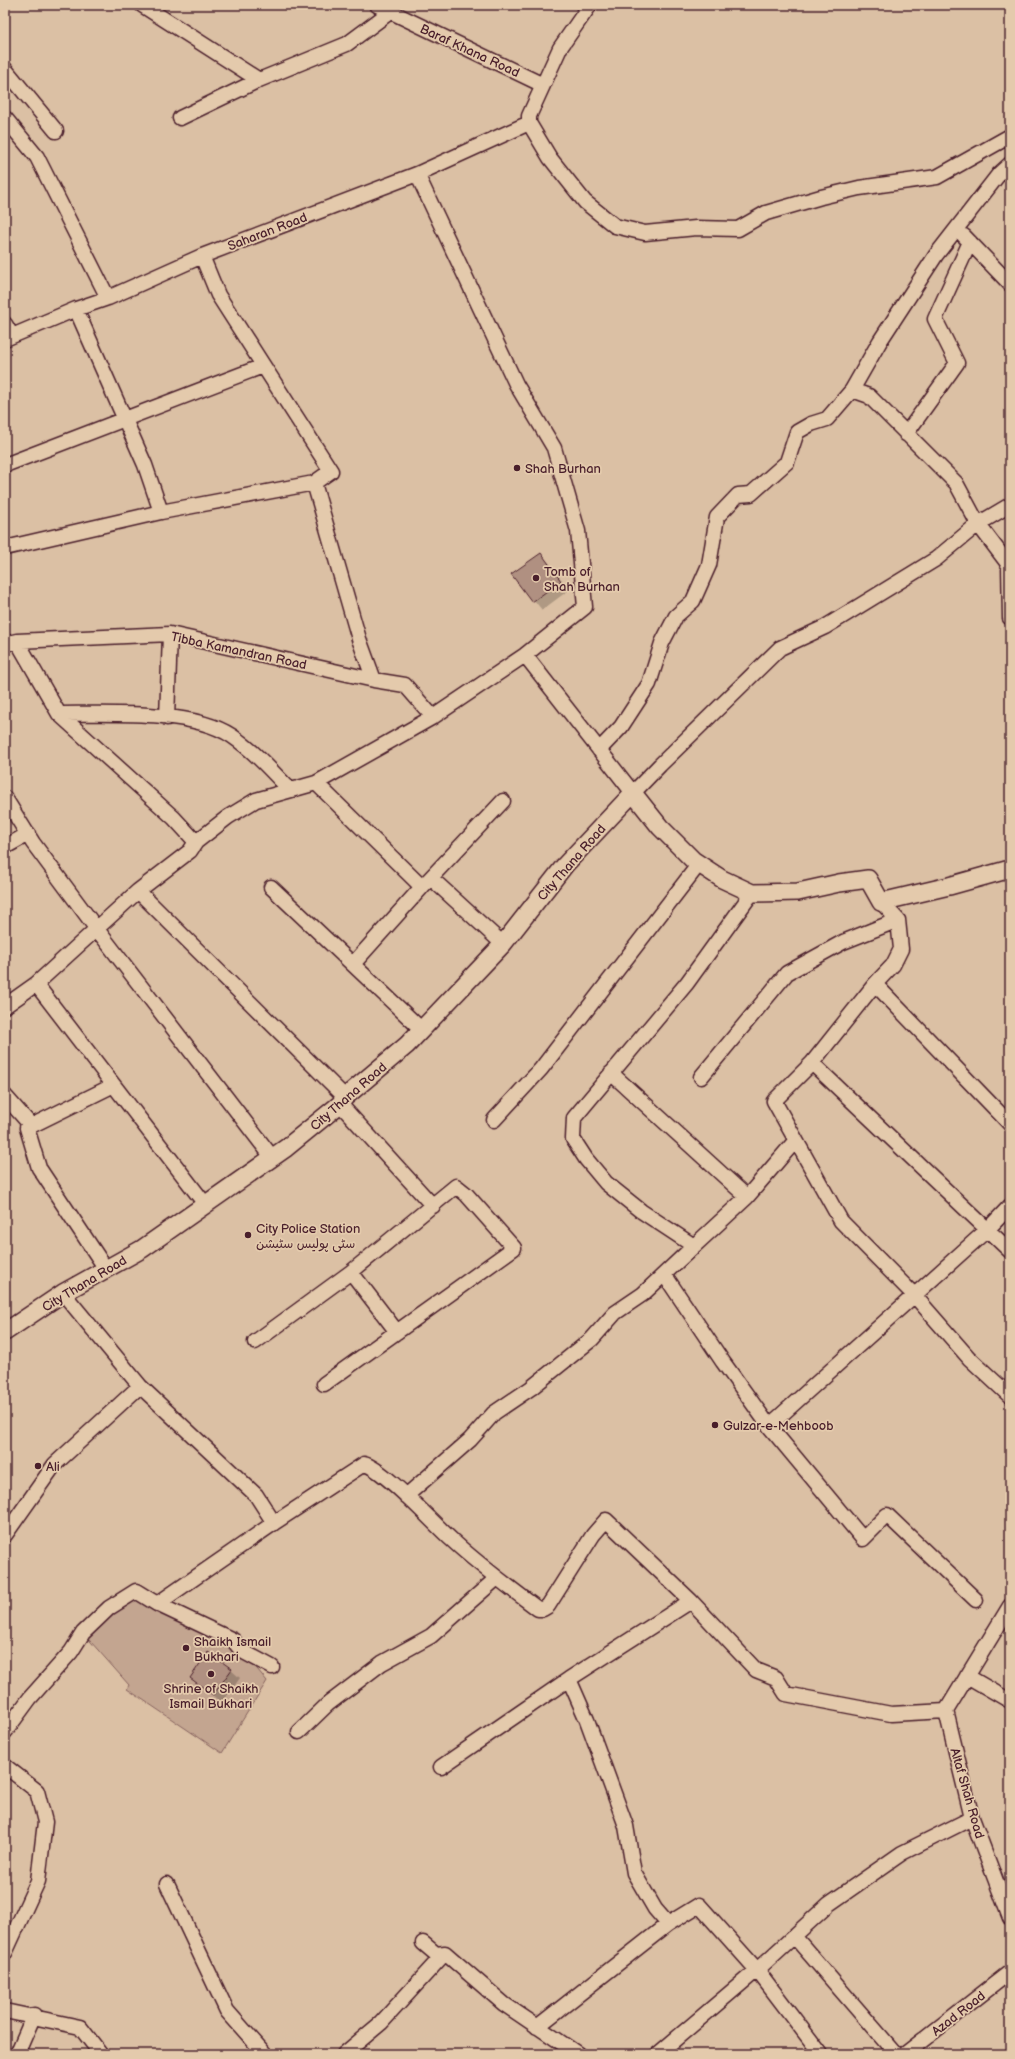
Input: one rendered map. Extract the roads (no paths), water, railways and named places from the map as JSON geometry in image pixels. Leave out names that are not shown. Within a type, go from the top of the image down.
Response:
[{"type":"street","points":[[142,5],[259,80]]},
{"type":"street","name":"Baraf Khana Road","points":[[377,5],[542,85]]},
{"type":"street","points":[[590,5],[560,48],[542,85],[529,116],[528,123],[550,158],[585,202],[615,226],[645,233],[696,228],[738,229],[766,213],[821,197],[859,188],[937,177],[1010,136]]},
{"type":"street","points":[[180,118],[259,80],[347,44],[390,12]]},
{"type":"street","points":[[5,69],[56,131]]},
{"type":"street","points":[[5,118],[36,157],[108,298]]},
{"type":"street","name":"Saharan Road","points":[[7,333],[108,298],[202,256],[417,174],[528,123]]},
{"type":"street","points":[[599,750],[621,727],[649,684],[662,643],[676,616],[694,601],[709,565],[717,517],[738,495],[751,494],[787,462],[797,432],[811,424],[827,419],[852,390],[880,341],[936,255],[999,174],[1010,164]]},
{"type":"street","points":[[5,1006],[36,984],[96,928],[138,892],[190,851],[196,842],[228,817],[256,800],[316,783],[433,717],[525,655],[585,607],[578,531],[554,448],[516,384],[417,174]]},
{"type":"street","points":[[957,228],[1010,284]]},
{"type":"street","points":[[906,434],[957,363],[935,319],[970,242]]},
{"type":"street","points":[[5,548],[161,512],[314,483],[331,471],[218,295],[202,256]]},
{"type":"street","points":[[76,309],[145,465],[161,512]]},
{"type":"street","points":[[5,465],[263,366]]},
{"type":"street","points":[[852,390],[869,396],[956,483],[978,524],[1009,565],[1010,618]]},
{"type":"street","points":[[314,483],[359,639],[374,680]]},
{"type":"street","points":[[633,793],[780,648],[825,627],[930,564],[978,524],[1010,505]]},
{"type":"street","points":[[168,718],[170,634]]},
{"type":"street","name":"Tibba Kamandran Road","points":[[11,642],[170,634],[374,680],[405,685],[433,717]]},
{"type":"street","points":[[11,642],[59,714],[174,818],[196,842]]},
{"type":"street","points":[[525,655],[660,826],[693,860],[722,879],[752,893],[798,892],[868,879],[881,902],[898,920],[901,949],[893,965],[875,984],[812,1063],[774,1101],[808,1161],[818,1183],[841,1221],[914,1295],[969,1358],[1010,1396]]},
{"type":"street","points":[[59,714],[140,714],[199,722],[231,735],[256,755],[290,790]]},
{"type":"street","points":[[316,783],[426,883],[503,944]]},
{"type":"street","name":"City Thana Road","points":[[5,1332],[63,1293],[142,1249],[286,1148],[342,1101],[407,1045],[503,944],[565,865],[633,793]]},
{"type":"street","points":[[5,798],[28,834],[96,928],[272,1157]]},
{"type":"street","points":[[352,964],[503,801]]},
{"type":"street","points":[[5,847],[28,834]]},
{"type":"street","points":[[494,1120],[540,1069],[699,864]]},
{"type":"street","points":[[881,902],[949,886],[1010,869]]},
{"type":"street","points":[[271,887],[421,1029]]},
{"type":"street","points":[[138,892],[342,1101],[433,1206]]},
{"type":"street","points":[[694,1246],[641,1211],[606,1183],[586,1159],[573,1139],[574,1118],[688,983],[752,893]]},
{"type":"street","points":[[701,1077],[787,973],[843,942],[898,920]]},
{"type":"street","points":[[36,984],[112,1086],[205,1204]]},
{"type":"street","points":[[875,984],[1010,1124]]},
{"type":"street","points":[[812,1063],[1010,1251]]},
{"type":"street","points":[[611,1073],[747,1197]]},
{"type":"street","points":[[27,1128],[112,1086]]},
{"type":"street","points":[[5,1096],[28,1122],[27,1128],[39,1168],[106,1269]]},
{"type":"street","points":[[406,1496],[470,1440],[494,1413],[530,1388],[592,1339],[614,1313],[643,1294],[747,1197],[796,1140]]},
{"type":"street","points":[[255,1342],[351,1272],[456,1186],[466,1194],[514,1248],[324,1384]]},
{"type":"street","points":[[769,1426],[988,1229],[1010,1206]]},
{"type":"street","points":[[351,1272],[397,1332]]},
{"type":"street","points":[[664,1274],[723,1362],[769,1426],[863,1539],[888,1515],[976,1600]]},
{"type":"street","points":[[63,1293],[140,1386],[256,1495],[274,1522]]},
{"type":"street","points":[[5,1535],[55,1464],[140,1386]]},
{"type":"street","points":[[158,1604],[274,1522],[364,1464],[372,1467],[406,1496],[452,1540],[497,1578],[538,1609],[543,1609],[548,1606],[593,1535],[606,1520],[691,1601],[756,1670],[776,1678],[786,1694],[890,1714],[946,1711],[1010,1606]]},
{"type":"street","points":[[299,1732],[328,1704],[382,1663],[431,1636],[497,1578]]},
{"type":"street","points":[[5,1732],[30,1698],[71,1652],[83,1632],[109,1608],[136,1590],[158,1604],[232,1640],[242,1651],[272,1668]]},
{"type":"street","points":[[441,1767],[569,1679],[691,1601]]},
{"type":"street","points":[[968,1676],[1010,1701]]},
{"type":"street","points":[[569,1679],[587,1720],[626,1826],[634,1873],[655,1909],[668,1924]]},
{"type":"street","name":"Altaf Shah Road","points":[[946,1711],[972,1818],[1010,1918]]},
{"type":"street","points":[[5,1766],[37,1792],[45,1822],[38,1881],[5,1953]]},
{"type":"street","points":[[658,2054],[756,1970],[829,1904],[902,1853],[972,1818]]},
{"type":"street","points":[[167,1884],[226,2010],[265,2054]]},
{"type":"street","points":[[537,2027],[668,1924],[700,1905],[756,1970],[821,2054]]},
{"type":"street","points":[[794,1936],[896,2054]]},
{"type":"street","points":[[423,1943],[436,1954],[444,1953],[504,2004],[578,2054]]},
{"type":"street","points":[[344,2054],[381,2023],[444,1953]]},
{"type":"street","name":"Azad Road","points":[[905,2054],[1010,1972]]},
{"type":"street","points":[[5,2010],[34,2015],[80,2027],[101,2054]]},
{"type":"street","points":[[17,2054],[34,2015]]},
{"type":"place","name":"Shah Burhan","points":[[517,468]]},
{"type":"place","name":"Tomb of Shah Burhan","points":[[536,578]]},
{"type":"place","name":"City Police Station سٹی پولیس سٹیشن","points":[[248,1235]]},
{"type":"place","name":"Gulzar-e-Mehboob","points":[[715,1425]]},
{"type":"place","name":"Ali","points":[[38,1466]]},
{"type":"place","name":"Shaikh Ismail Bukhari","points":[[186,1648]]},
{"type":"place","name":"Shrine of Shaikh Ismail Bukhari","points":[[211,1674]]}]
